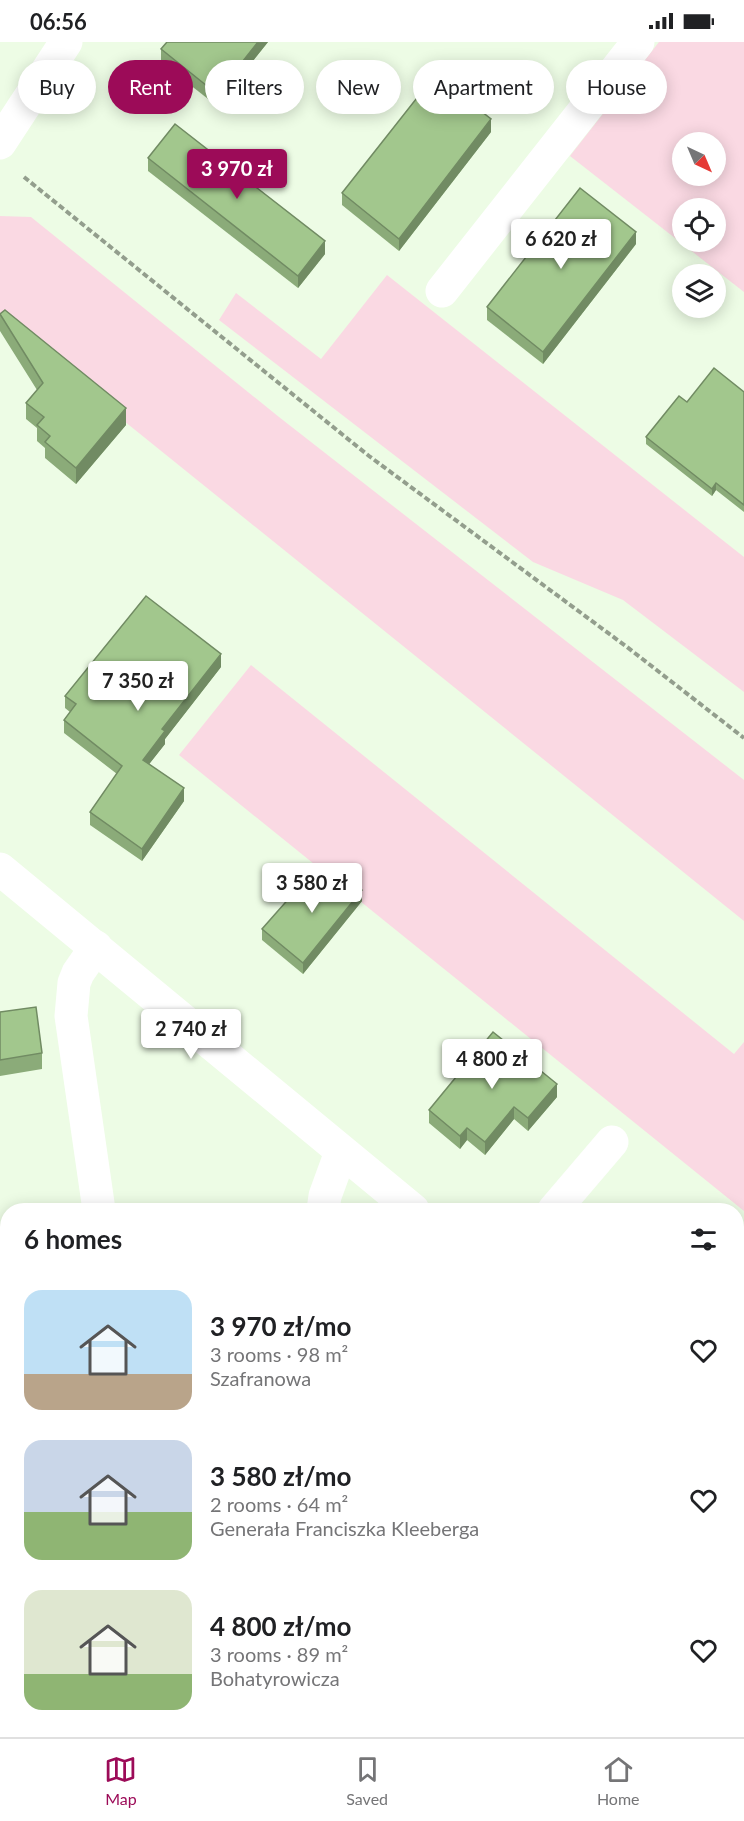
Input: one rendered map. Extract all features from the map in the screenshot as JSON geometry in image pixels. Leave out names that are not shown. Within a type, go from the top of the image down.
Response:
[{"type":"street","points":[[0,143],[66,42]]},
{"type":"street","points":[[442,291],[638,42]]},
{"type":"street","points":[[0,869],[404,1203]]},
{"type":"street","points":[[96,947],[78,972],[74,983],[71,1016],[98,1203]]},
{"type":"street","points":[[560,1203],[612,1142]]},
{"type":"street","points":[[324,1203],[341,1152]]},
{"type":"path","points":[[18,172],[369,456],[627,646],[744,738]]},
{"type":"shaded area","points":[[659,42],[744,42],[744,292],[726,278],[726,264],[708,264],[693,252],[726,252],[726,198],[672,198],[672,236],[570,156],[603,114],[667,114],[667,60],[645,60]]},
{"type":"shaded area","points":[[0,216],[31,217],[279,417],[744,780],[744,921],[0,321]]},
{"type":"shaded area","points":[[387,275],[744,557],[744,692],[623,600],[533,562],[219,320],[236,293],[321,359]]},
{"type":"shaded area","points":[[251,665],[734,1054],[744,1042],[744,1203],[734,1203],[179,755]]},
{"type":"building","points":[[167,42],[258,42],[244,60],[205,60],[205,84],[193,75],[193,60],[175,60],[161,49]]},
{"type":"building","points":[[413,103],[413,114],[485,114],[491,119],[399,239],[342,193]]},
{"type":"building","points":[[175,124],[325,241],[298,276],[148,158]]},
{"type":"building","points":[[580,188],[636,232],[543,352],[487,307]]},
{"type":"building","points":[[5,310],[126,408],[76,468],[45,442],[50,436],[37,425],[44,417],[26,403],[43,383],[0,314]]},
{"type":"building","points":[[714,368],[744,392],[744,505],[716,483],[712,489],[646,437],[679,396],[687,402]]},
{"type":"building","points":[[146,596],[221,654],[162,729],[165,731],[143,760],[184,788],[142,849],[90,812],[122,766],[64,720],[76,704],[65,696]]},
{"type":"building","points":[[333,866],[362,890],[303,963],[262,929],[299,887],[309,896]]},
{"type":"building","points":[[36,1007],[42,1053],[0,1060],[0,1012]]},
{"type":"building","points":[[493,1032],[557,1084],[528,1118],[514,1107],[485,1142],[467,1128],[460,1136],[429,1110]]}]
